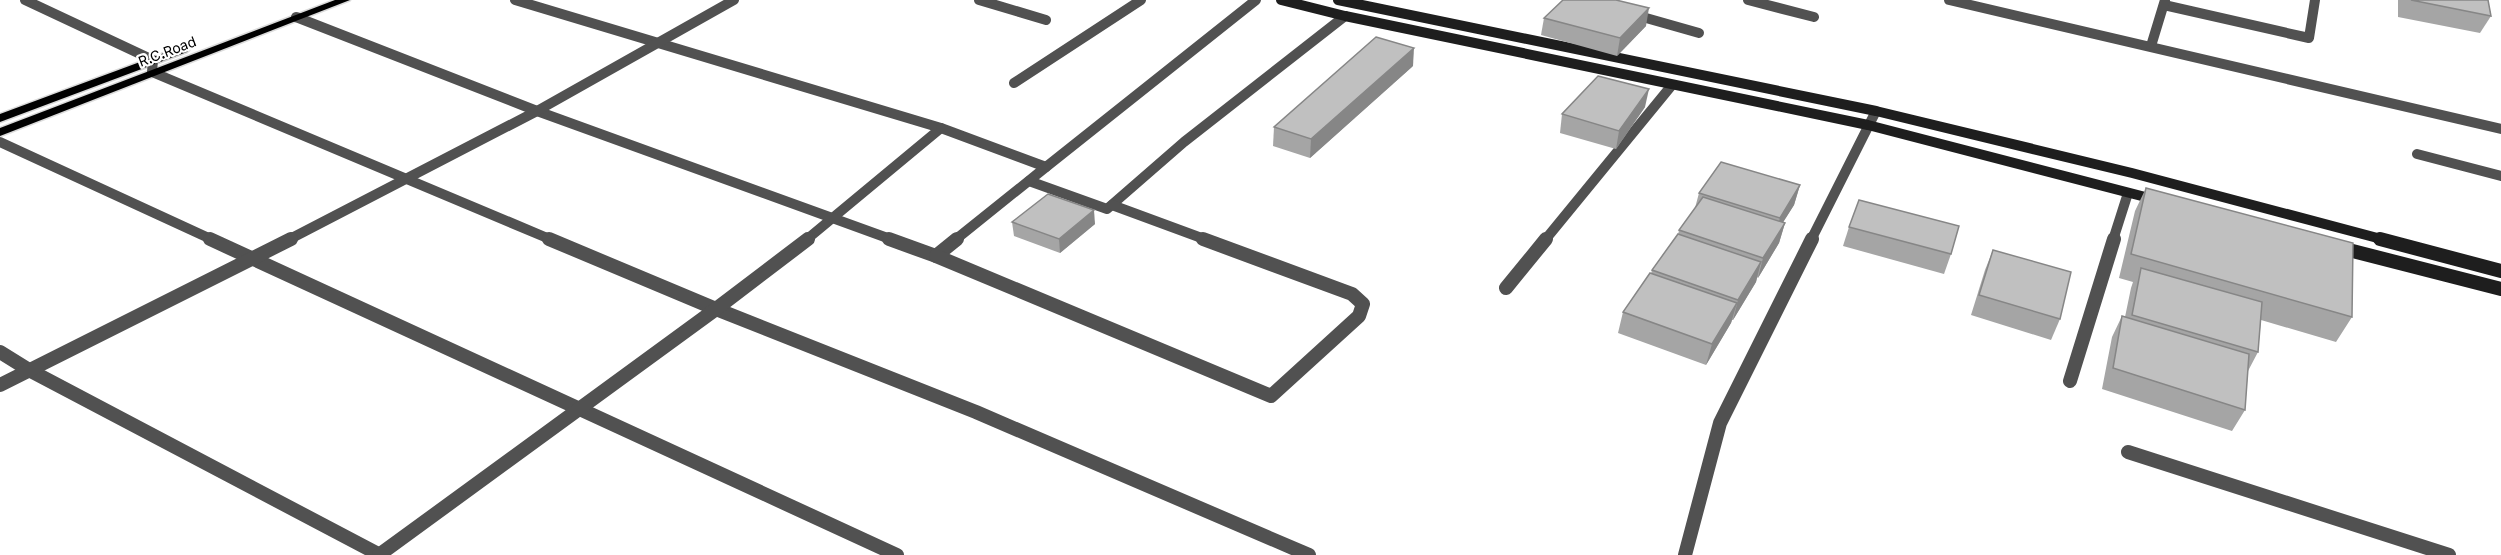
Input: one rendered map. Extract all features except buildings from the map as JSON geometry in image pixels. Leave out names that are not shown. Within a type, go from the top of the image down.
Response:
[{"type":"main road","name":"R.C.Road","points":[[0,132],[152,66],[325,0]]},
{"type":"main road","name":"R.C.Road","points":[[0,118],[345,0]]},
{"type":"street","points":[[25,0],[152,66],[408,180],[716,309],[976,412],[1309,555]]},
{"type":"street","points":[[515,0],[941,128],[1046,166]]},
{"type":"street","points":[[979,0],[1046,20]]},
{"type":"street","points":[[1014,83],[1141,0]]},
{"type":"street","points":[[936,256],[1256,0]]},
{"type":"street","points":[[1281,0],[1345,16],[1868,125],[2173,205]]},
{"type":"street","points":[[1338,0],[1876,111],[2132,173],[2501,271]]},
{"type":"street","points":[[1748,0],[1814,17]]},
{"type":"street","points":[[1949,0],[1979,3],[2501,129]]},
{"type":"street","points":[[2151,46],[2164,2],[2309,38],[2315,0]]},
{"type":"street","points":[[0,385],[252,256],[408,180],[658,44],[726,1]]},
{"type":"street","points":[[1624,12],[1699,33]]},
{"type":"street","points":[[1029,181],[1107,209],[1184,142],[1345,16]]},
{"type":"street","points":[[296,17],[537,111],[936,256],[1271,396],[1359,316],[1363,304],[1352,294],[1112,205]]},
{"type":"street","points":[[1506,288],[1672,85]]},
{"type":"street","points":[[1685,555],[1720,423],[1876,111]]},
{"type":"street","points":[[0,352],[29,370],[379,555],[716,309],[835,218],[941,128]]},
{"type":"street","points":[[0,142],[252,256],[897,555]]},
{"type":"street","points":[[0,155],[15,148]]},
{"type":"street","points":[[2417,154],[2501,176]]},
{"type":"street","points":[[2070,381],[2128,193]]},
{"type":"street","points":[[2331,245],[2501,289]]},
{"type":"street","points":[[2128,452],[2449,555]]}]
